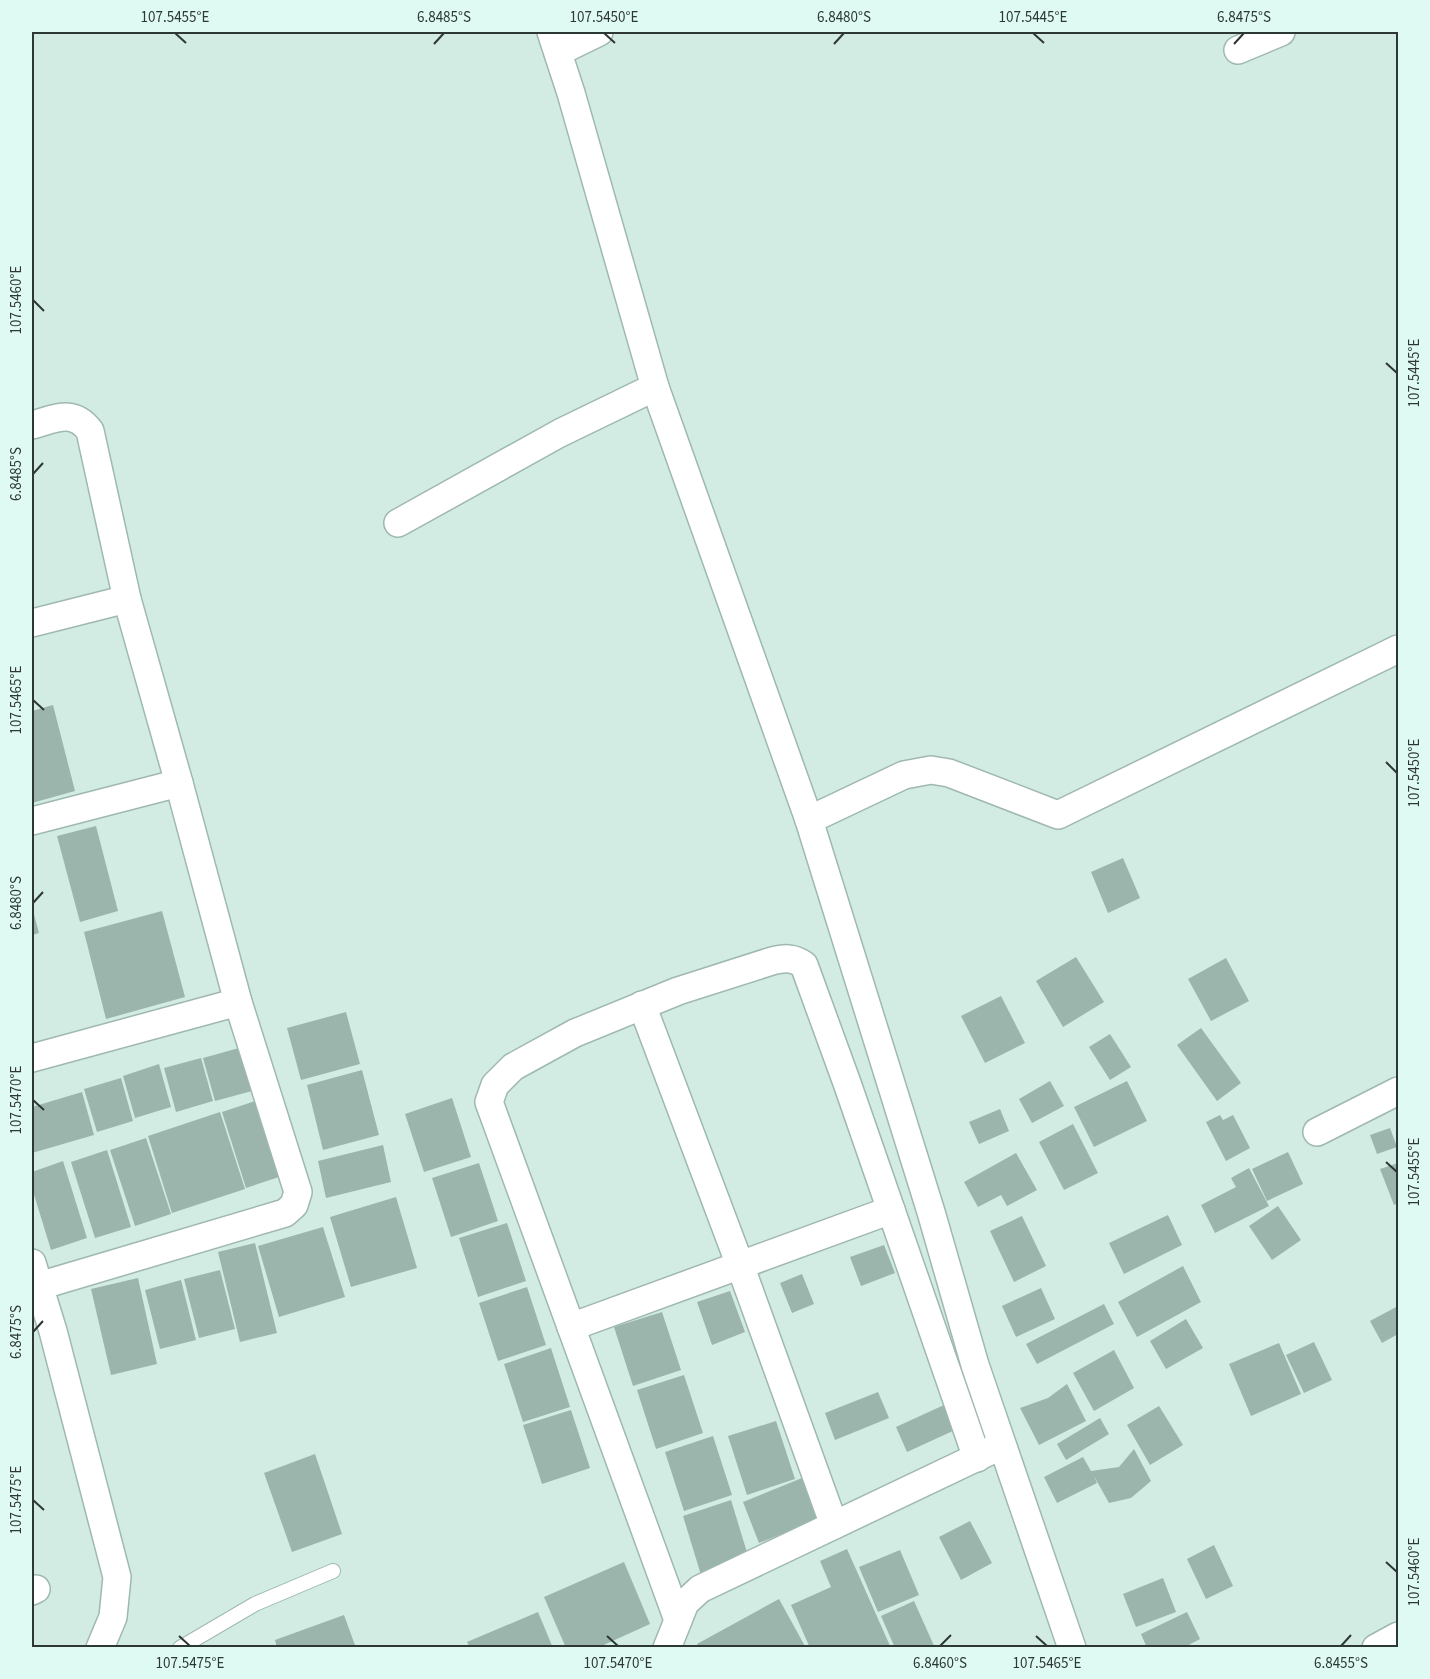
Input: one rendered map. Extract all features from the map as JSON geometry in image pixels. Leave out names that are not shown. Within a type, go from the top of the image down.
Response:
[{"type":"street","points":[[599,32],[555,42],[655,387],[808,820],[931,1212],[975,1365],[1072,1647]]},
{"type":"street","points":[[1238,50],[1281,32]]},
{"type":"street","points":[[398,524],[560,433],[655,387]]},
{"type":"street","points":[[32,425],[68,416],[82,420],[90,431],[126,599],[238,1002],[298,1192],[294,1205],[285,1213],[35,1274],[117,1577],[113,1617],[100,1647]]},
{"type":"street","points":[[32,623],[126,599]]},
{"type":"street","points":[[808,820],[904,775],[931,770],[949,773],[1058,815],[1398,649]]},
{"type":"street","points":[[32,821],[179,783]]},
{"type":"street","points":[[678,1620],[489,1102],[495,1085],[513,1068],[575,1033],[642,1005],[772,961],[785,958],[796,960],[804,965],[977,1458]]},
{"type":"street","points":[[32,1058],[238,1002]]},
{"type":"street","points":[[642,1005],[740,1265],[834,1525]]},
{"type":"street","points":[[1317,1132],[1398,1091]]},
{"type":"street","points":[[572,1327],[891,1210]]},
{"type":"street","points":[[667,1647],[686,1603],[700,1589],[1002,1445]]},
{"type":"street","points":[[1376,1647],[1398,1636]]},
{"type":"lane","points":[[180,1647],[255,1604],[333,1571]]},
{"type":"building","points":[[53,705],[75,791],[32,803],[32,711]]},
{"type":"building","points":[[96,826],[118,911],[80,922],[57,836]]},
{"type":"building","points":[[1123,858],[1140,898],[1108,913],[1091,872]]},
{"type":"building","points":[[32,907],[39,933],[32,935]]},
{"type":"building","points":[[162,911],[185,997],[106,1019],[84,932]]},
{"type":"building","points":[[1076,957],[1104,1002],[1063,1027],[1036,981]]},
{"type":"building","points":[[1226,958],[1249,1001],[1211,1021],[1188,979]]},
{"type":"building","points":[[1001,996],[1025,1043],[985,1063],[961,1016]]},
{"type":"building","points":[[346,1012],[360,1064],[301,1080],[287,1028]]},
{"type":"building","points":[[1201,1028],[1241,1083],[1217,1101],[1177,1045]]},
{"type":"building","points":[[1110,1034],[1131,1067],[1110,1080],[1089,1047]]},
{"type":"building","points":[[239,1048],[252,1091],[215,1101],[203,1058]]},
{"type":"building","points":[[201,1058],[213,1101],[176,1112],[164,1068]]},
{"type":"building","points":[[159,1064],[171,1107],[135,1118],[123,1076]]},
{"type":"building","points":[[362,1070],[379,1135],[323,1150],[307,1085]]},
{"type":"building","points":[[121,1078],[133,1121],[97,1132],[84,1089]]},
{"type":"building","points":[[1050,1081],[1064,1106],[1032,1123],[1019,1099]]},
{"type":"building","points":[[1127,1081],[1147,1121],[1094,1147],[1074,1107]]},
{"type":"building","points":[[82,1092],[94,1135],[32,1153],[32,1107]]},
{"type":"building","points":[[452,1098],[471,1157],[424,1172],[405,1114]]},
{"type":"building","points":[[258,1100],[282,1176],[246,1188],[222,1112]]},
{"type":"building","points":[[1000,1109],[1009,1131],[979,1144],[969,1122]]},
{"type":"building","points":[[220,1112],[245,1189],[172,1213],[148,1136]]},
{"type":"building","points":[[1220,1115],[1223,1120],[1233,1115],[1250,1148],[1226,1161],[1206,1122]]},
{"type":"building","points":[[1073,1124],[1098,1173],[1064,1190],[1039,1142]]},
{"type":"building","points":[[1390,1128],[1397,1147],[1377,1154],[1370,1135]]},
{"type":"building","points":[[146,1138],[171,1214],[135,1226],[110,1150]]},
{"type":"building","points":[[383,1145],[391,1182],[326,1198],[318,1161]]},
{"type":"building","points":[[107,1150],[131,1227],[95,1238],[71,1162]]},
{"type":"building","points":[[1288,1152],[1303,1184],[1267,1201],[1252,1169]]},
{"type":"building","points":[[1016,1153],[1037,1190],[1007,1206],[1001,1195],[978,1207],[964,1182]]},
{"type":"building","points":[[63,1161],[87,1238],[51,1250],[32,1188],[32,1172]]},
{"type":"building","points":[[479,1163],[498,1221],[451,1237],[432,1178]]},
{"type":"building","points":[[1398,1163],[1398,1203],[1394,1205],[1380,1169]]},
{"type":"building","points":[[1249,1168],[1269,1206],[1215,1233],[1201,1205],[1236,1187],[1231,1178]]},
{"type":"building","points":[[396,1197],[417,1268],[351,1287],[330,1217]]},
{"type":"building","points":[[1278,1206],[1301,1240],[1272,1260],[1249,1226]]},
{"type":"building","points":[[1168,1215],[1182,1245],[1124,1274],[1109,1243]]},
{"type":"building","points":[[1022,1216],[1046,1266],[1014,1282],[990,1231]]},
{"type":"building","points":[[507,1223],[526,1281],[478,1297],[459,1238]]},
{"type":"building","points":[[323,1227],[345,1297],[279,1317],[258,1246]]},
{"type":"building","points":[[255,1243],[277,1333],[240,1342],[218,1252]]},
{"type":"building","points":[[884,1245],[895,1273],[861,1286],[850,1257]]},
{"type":"building","points":[[1183,1266],[1201,1302],[1137,1337],[1118,1302]]},
{"type":"building","points":[[220,1270],[235,1329],[199,1338],[184,1279]]},
{"type":"building","points":[[802,1274],[814,1304],[792,1313],[780,1283]]},
{"type":"building","points":[[138,1278],[157,1364],[111,1375],[91,1289]]},
{"type":"building","points":[[181,1280],[196,1340],[160,1349],[145,1290]]},
{"type":"building","points":[[527,1287],[546,1345],[498,1361],[479,1303]]},
{"type":"building","points":[[1041,1288],[1055,1319],[1016,1337],[1002,1306]]},
{"type":"building","points":[[730,1291],[745,1332],[712,1345],[697,1302]]},
{"type":"building","points":[[1104,1304],[1114,1324],[1037,1364],[1026,1344]]},
{"type":"building","points":[[1398,1306],[1398,1334],[1382,1343],[1370,1321]]},
{"type":"building","points":[[662,1312],[681,1370],[633,1386],[614,1327]]},
{"type":"building","points":[[1186,1319],[1203,1348],[1166,1369],[1150,1341]]},
{"type":"building","points":[[1314,1342],[1332,1380],[1304,1393],[1286,1355]]},
{"type":"building","points":[[1279,1343],[1301,1394],[1251,1416],[1229,1364]]},
{"type":"building","points":[[551,1348],[570,1407],[523,1422],[504,1364]]},
{"type":"building","points":[[1114,1350],[1134,1388],[1094,1411],[1073,1373]]},
{"type":"building","points":[[684,1375],[703,1433],[656,1449],[637,1390]]},
{"type":"building","points":[[1067,1384],[1086,1421],[1039,1445],[1020,1408],[1048,1398]]},
{"type":"building","points":[[878,1392],[889,1418],[835,1440],[825,1413]]},
{"type":"building","points":[[944,1405],[955,1430],[907,1452],[896,1427]]},
{"type":"building","points":[[1159,1406],[1183,1445],[1150,1465],[1127,1425]]},
{"type":"building","points":[[571,1410],[590,1468],[542,1484],[523,1425]]},
{"type":"building","points":[[1100,1418],[1109,1434],[1066,1460],[1057,1444]]},
{"type":"building","points":[[776,1421],[795,1479],[747,1495],[728,1436]]},
{"type":"building","points":[[713,1436],[732,1495],[684,1511],[665,1452]]},
{"type":"building","points":[[1134,1449],[1151,1481],[1131,1498],[1109,1503],[1094,1476],[1097,1483],[1057,1503],[1044,1477],[1083,1457],[1091,1471],[1119,1467]]},
{"type":"building","points":[[315,1454],[342,1534],[292,1552],[264,1473]]},
{"type":"building","points":[[802,1478],[819,1519],[759,1543],[743,1502]]},
{"type":"building","points":[[731,1500],[749,1559],[701,1575],[683,1516]]},
{"type":"building","points":[[970,1521],[992,1563],[961,1580],[939,1537]]},
{"type":"building","points":[[1214,1545],[1233,1586],[1206,1599],[1187,1559]]},
{"type":"building","points":[[847,1549],[891,1648],[810,1648],[791,1605],[831,1587],[820,1561]]},
{"type":"building","points":[[900,1550],[919,1595],[878,1612],[859,1567]]},
{"type":"building","points":[[624,1562],[650,1624],[597,1648],[566,1648],[544,1597]]},
{"type":"building","points":[[1163,1578],[1176,1612],[1136,1627],[1123,1594]]},
{"type":"building","points":[[779,1599],[806,1648],[699,1648],[697,1644]]},
{"type":"building","points":[[914,1601],[935,1648],[895,1648],[881,1616]]},
{"type":"building","points":[[538,1612],[553,1648],[470,1648],[467,1642]]},
{"type":"building","points":[[1187,1612],[1200,1639],[1183,1648],[1147,1648],[1141,1634]]},
{"type":"building","points":[[344,1615],[356,1648],[277,1648],[275,1640]]}]
